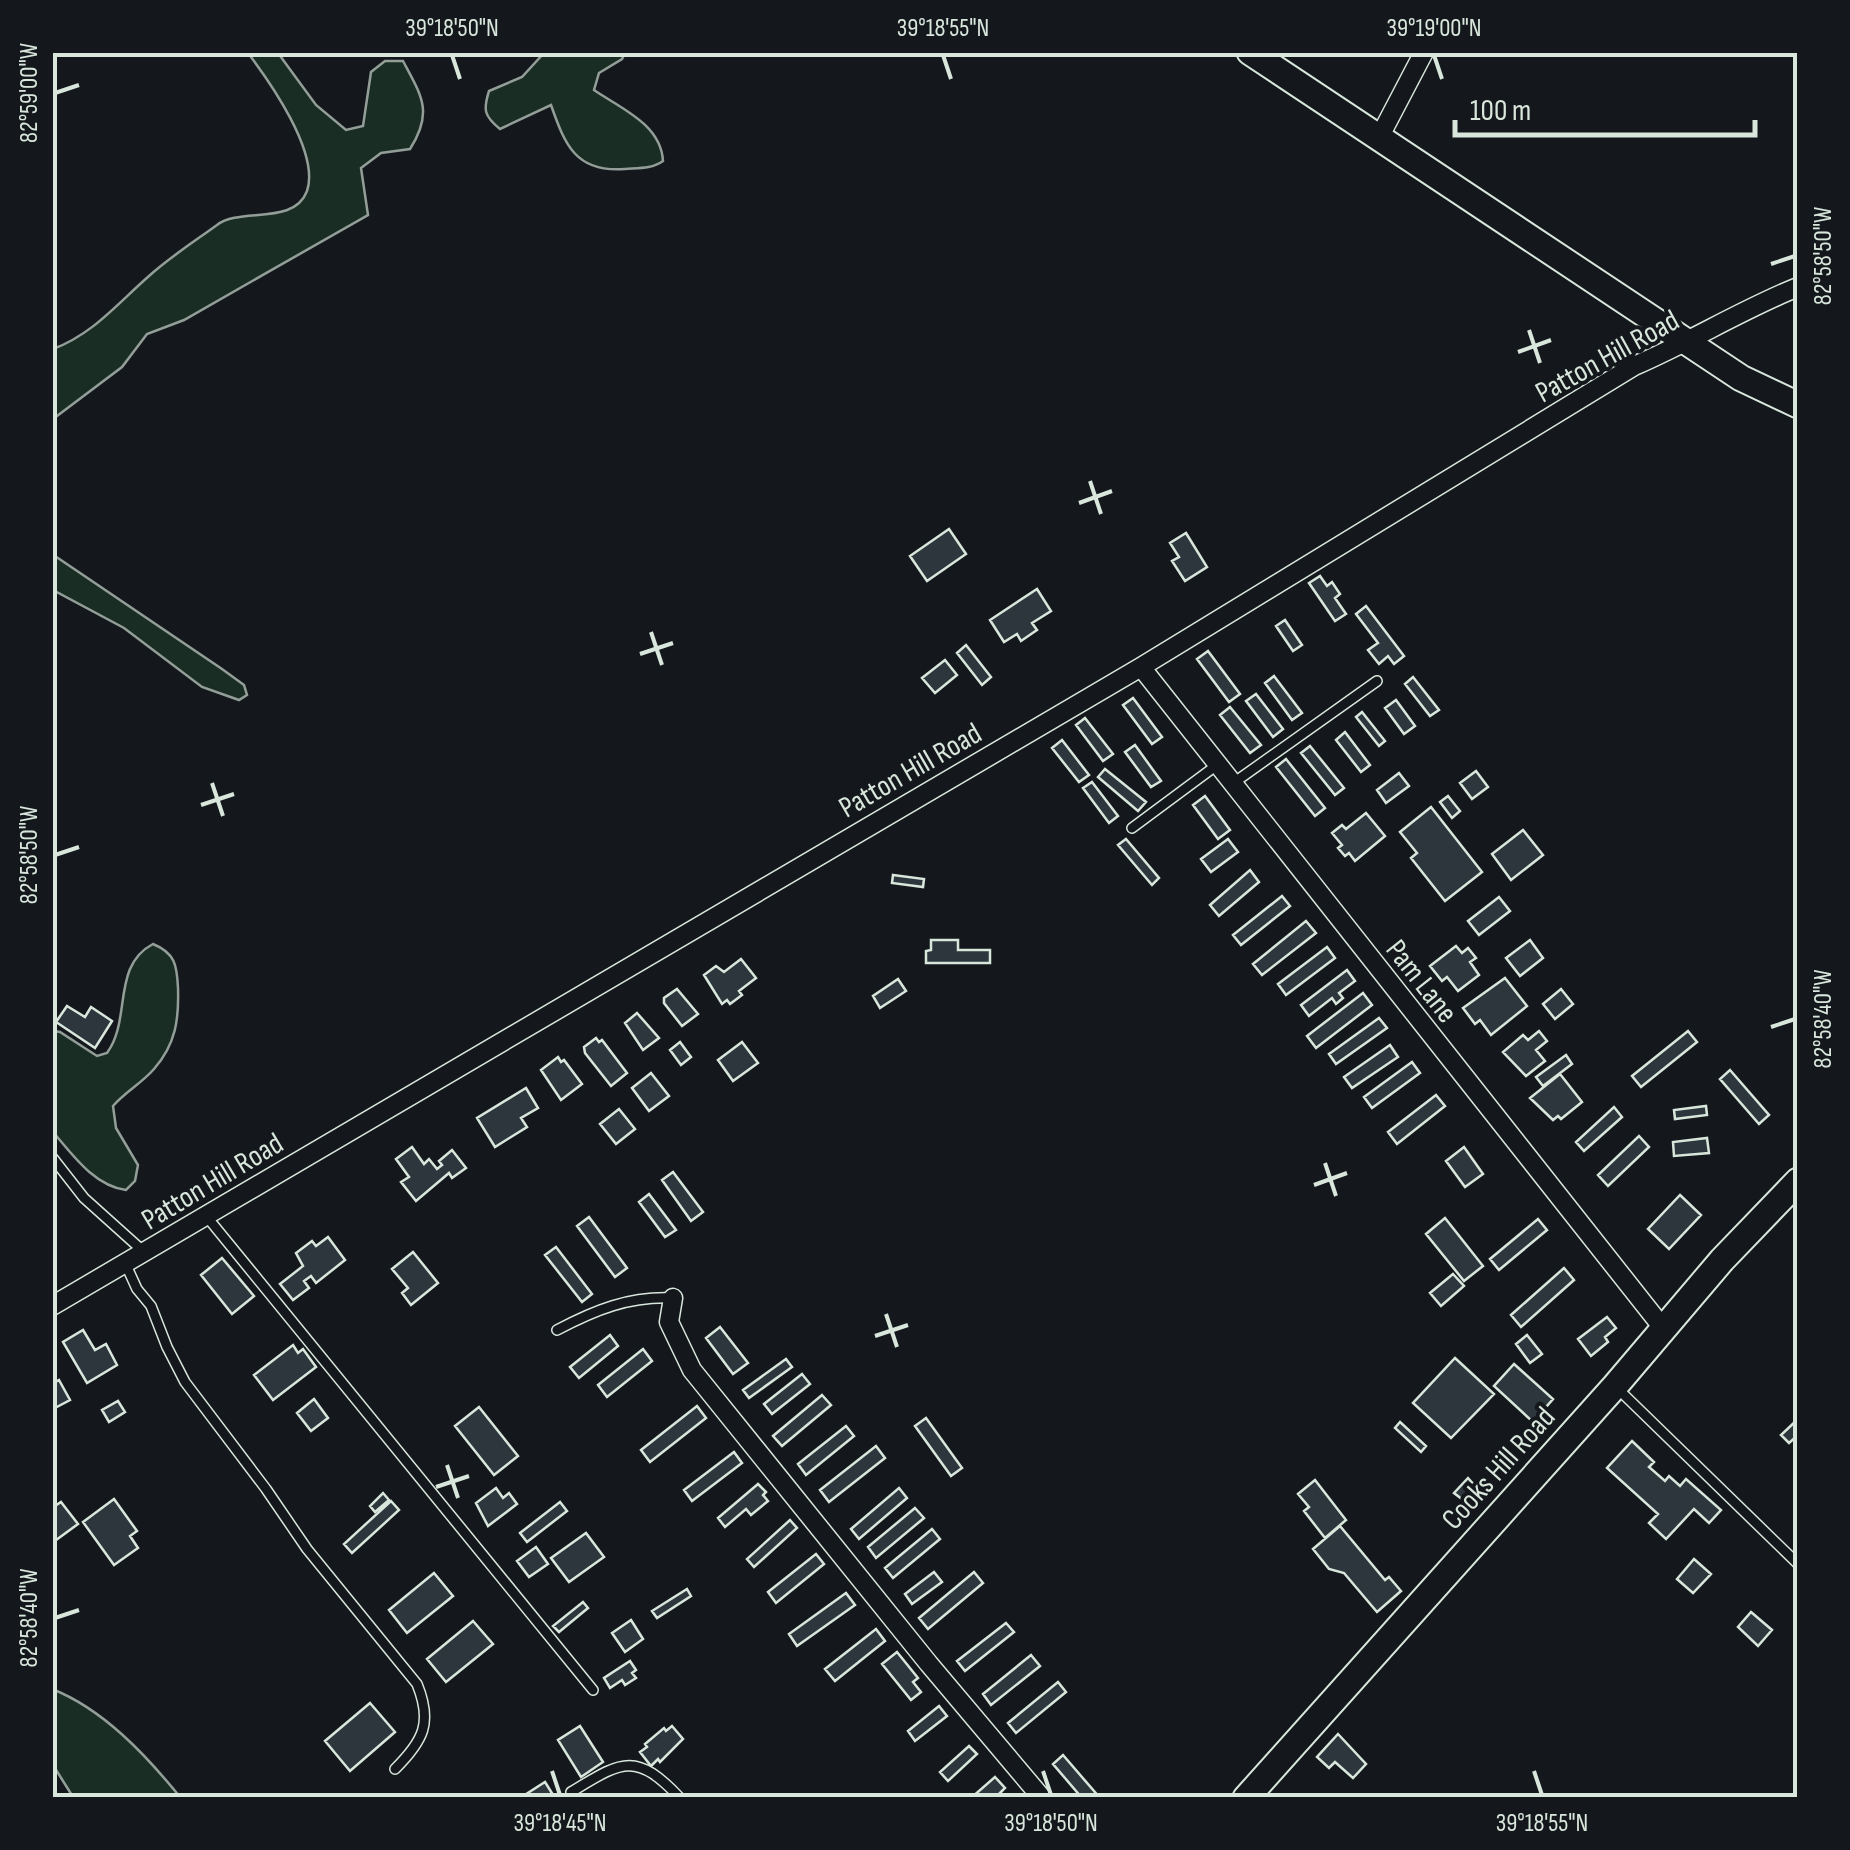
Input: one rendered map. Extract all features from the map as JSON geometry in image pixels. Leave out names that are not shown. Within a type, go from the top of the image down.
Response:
[{"type":"street","points":[[1250,52],[1741,378],[1798,405]]},
{"type":"street","points":[[1380,136],[1424,52]]},
{"type":"street","name":"Patton Hill Road","points":[[52,1306],[1141,667],[1634,366],[1798,287]]},
{"type":"street","name":"Pam Lane","points":[[1141,667],[1662,1328]]},
{"type":"street","name":"Cooks Hill Road","points":[[1246,1798],[1615,1386],[1662,1328],[1798,1181]]},
{"type":"street","points":[[673,1298],[669,1322],[692,1370],[928,1664],[1042,1798]]},
{"type":"lane","points":[[1232,785],[1377,681]]},
{"type":"lane","points":[[1132,828],[1217,765]]},
{"type":"lane","points":[[52,1156],[84,1198],[145,1252]]},
{"type":"lane","points":[[206,1217],[593,1690]]},
{"type":"lane","points":[[126,1264],[137,1290],[151,1306],[166,1347],[185,1382],[307,1549],[416,1684],[426,1704],[425,1724],[417,1747],[395,1769]]},
{"type":"lane","points":[[557,1330],[610,1305],[643,1296],[673,1298]]},
{"type":"lane","points":[[1615,1386],[1798,1564]]},
{"type":"lane","points":[[571,1792],[606,1770],[635,1765],[667,1784],[680,1798]]},
{"type":"green space","points":[[248,53],[278,53],[316,105],[346,130],[363,126],[371,72],[385,61],[403,61],[422,104],[422,124],[417,136],[410,149],[381,153],[361,168],[368,215],[184,320],[147,334],[122,367],[53,419],[53,349],[93,327],[157,269],[217,225],[239,217],[291,209],[307,191],[309,175],[300,138],[280,99]]},
{"type":"green space","points":[[544,53],[625,53],[599,73],[594,90],[647,127],[661,148],[663,161],[645,168],[608,169],[584,161],[568,144],[551,105],[500,129],[486,112],[489,91],[522,77]]},
{"type":"green space","points":[[52,554],[222,669],[244,685],[247,695],[239,700],[202,687],[124,628],[53,590]]},
{"type":"green space","points":[[153,944],[166,951],[175,966],[177,1021],[161,1060],[113,1106],[116,1128],[138,1165],[135,1181],[126,1190],[94,1176],[53,1132],[53,1031],[97,1056],[107,1053],[119,1025],[132,966]]},
{"type":"green space","points":[[52,1689],[106,1721],[180,1797],[73,1797],[53,1765]]},
{"type":"building","points":[[949,529],[966,554],[927,581],[910,556]]},
{"type":"building","points":[[1186,533],[1207,567],[1185,581],[1172,561],[1179,557],[1170,543]]},
{"type":"building","points":[[1320,576],[1327,586],[1332,582],[1340,594],[1335,598],[1346,614],[1335,621],[1309,583]]},
{"type":"building","points":[[1037,589],[1051,611],[1032,623],[1037,630],[1021,641],[1017,634],[1004,642],[990,620]]},
{"type":"building","points":[[1366,606],[1404,656],[1394,664],[1388,656],[1379,664],[1368,650],[1378,643],[1356,614]]},
{"type":"building","points":[[1285,620],[1302,645],[1293,651],[1276,626]]},
{"type":"building","points":[[966,645],[991,677],[982,685],[957,653]]},
{"type":"building","points":[[1208,651],[1240,694],[1229,702],[1197,659]]},
{"type":"building","points":[[945,660],[957,675],[935,693],[922,678]]},
{"type":"building","points":[[1274,676],[1302,713],[1292,720],[1265,683]]},
{"type":"building","points":[[1413,677],[1439,710],[1430,716],[1405,684]]},
{"type":"building","points":[[1256,694],[1283,729],[1273,737],[1246,701]]},
{"type":"building","points":[[1133,698],[1162,737],[1152,744],[1123,705]]},
{"type":"building","points":[[1396,700],[1415,726],[1404,734],[1385,708]]},
{"type":"building","points":[[1230,707],[1261,745],[1250,753],[1220,715]]},
{"type":"building","points":[[1362,712],[1385,741],[1379,746],[1356,717]]},
{"type":"building","points":[[1085,718],[1113,754],[1103,761],[1076,725]]},
{"type":"building","points":[[1345,732],[1370,765],[1361,772],[1336,740]]},
{"type":"building","points":[[1062,740],[1089,775],[1079,782],[1052,748]]},
{"type":"building","points":[[1135,745],[1161,781],[1151,787],[1125,752]]},
{"type":"building","points":[[1310,746],[1344,788],[1335,795],[1301,753]]},
{"type":"building","points":[[1286,759],[1325,808],[1315,816],[1276,767]]},
{"type":"building","points":[[1105,769],[1146,802],[1138,811],[1098,777]]},
{"type":"building","points":[[1476,771],[1488,787],[1472,799],[1460,783]]},
{"type":"building","points":[[1399,773],[1409,786],[1386,803],[1377,790]]},
{"type":"building","points":[[1092,782],[1118,816],[1109,823],[1083,788]]},
{"type":"building","points":[[1205,796],[1230,830],[1218,839],[1193,805]]},
{"type":"building","points":[[1448,796],[1460,811],[1452,818],[1440,802]]},
{"type":"building","points":[[1431,807],[1482,872],[1445,901],[1411,858],[1417,853],[1400,832]]},
{"type":"building","points":[[1366,813],[1385,836],[1355,861],[1338,848],[1342,845],[1332,833],[1342,825],[1346,829]]},
{"type":"building","points":[[1523,830],[1543,855],[1511,880],[1492,854]]},
{"type":"building","points":[[1126,839],[1159,878],[1152,885],[1118,845]]},
{"type":"building","points":[[1228,839],[1238,852],[1211,872],[1201,859]]},
{"type":"building","points":[[1250,870],[1259,882],[1219,916],[1210,905]]},
{"type":"building","points":[[893,875],[924,879],[923,887],[892,883]]},
{"type":"building","points":[[1282,896],[1290,906],[1241,945],[1233,935]]},
{"type":"building","points":[[1499,897],[1510,911],[1479,935],[1468,921]]},
{"type":"building","points":[[1306,921],[1316,933],[1262,975],[1253,964]]},
{"type":"building","points":[[931,940],[958,940],[958,950],[990,950],[990,963],[926,963]]},
{"type":"building","points":[[1530,940],[1543,958],[1520,976],[1506,958]]},
{"type":"building","points":[[1456,946],[1462,953],[1468,948],[1476,958],[1470,962],[1479,975],[1458,991],[1447,977],[1442,981],[1430,966]]},
{"type":"building","points":[[1327,947],[1335,958],[1286,995],[1278,984]]},
{"type":"building","points":[[741,959],[756,978],[739,991],[742,995],[730,1004],[727,1000],[722,1004],[704,975],[716,966],[724,972]]},
{"type":"building","points":[[1347,970],[1355,981],[1339,993],[1343,998],[1336,1004],[1332,998],[1309,1016],[1301,1005]]},
{"type":"building","points":[[1505,978],[1527,1006],[1491,1035],[1480,1020],[1475,1024],[1463,1008]]},
{"type":"building","points":[[898,979],[906,991],[880,1008],[873,996]]},
{"type":"building","points":[[677,989],[698,1014],[682,1026],[664,1003],[664,998]]},
{"type":"building","points":[[1561,989],[1573,1004],[1555,1019],[1543,1004]]},
{"type":"building","points":[[1363,993],[1372,1005],[1316,1048],[1307,1036]]},
{"type":"building","points":[[67,1006],[85,1017],[91,1007],[112,1021],[95,1048],[56,1022]]},
{"type":"building","points":[[637,1013],[659,1038],[643,1050],[625,1023]]},
{"type":"building","points":[[1379,1018],[1387,1028],[1336,1064],[1329,1054]]},
{"type":"building","points":[[1539,1031],[1547,1041],[1536,1050],[1545,1061],[1526,1076],[1503,1052],[1523,1035],[1528,1040]]},
{"type":"building","points":[[1688,1031],[1697,1042],[1641,1087],[1632,1076]]},
{"type":"building","points":[[596,1038],[602,1040],[627,1073],[611,1086],[585,1053],[584,1047]]},
{"type":"building","points":[[680,1042],[691,1057],[681,1065],[670,1050]]},
{"type":"building","points":[[742,1042],[758,1063],[733,1081],[718,1060]]},
{"type":"building","points":[[1390,1045],[1398,1057],[1352,1088],[1344,1077]]},
{"type":"building","points":[[1566,1055],[1572,1064],[1543,1086],[1536,1077]]},
{"type":"building","points":[[558,1057],[582,1084],[561,1100],[541,1070]]},
{"type":"building","points":[[1412,1062],[1420,1073],[1372,1108],[1364,1097]]},
{"type":"building","points":[[1730,1070],[1769,1115],[1759,1124],[1720,1079]]},
{"type":"building","points":[[651,1073],[669,1096],[649,1111],[632,1088]]},
{"type":"building","points":[[1560,1074],[1582,1102],[1561,1119],[1558,1116],[1553,1120],[1530,1098]]},
{"type":"building","points":[[526,1088],[538,1108],[521,1118],[527,1127],[495,1147],[477,1118]]},
{"type":"building","points":[[1436,1095],[1445,1106],[1397,1144],[1388,1132]]},
{"type":"building","points":[[1706,1106],[1707,1115],[1675,1119],[1674,1110]]},
{"type":"building","points":[[1614,1107],[1622,1117],[1584,1151],[1576,1142]]},
{"type":"building","points":[[619,1109],[635,1129],[616,1144],[600,1124]]},
{"type":"building","points":[[1639,1136],[1649,1147],[1608,1186],[1598,1175]]},
{"type":"building","points":[[1707,1138],[1709,1153],[1674,1156],[1673,1142]]},
{"type":"building","points":[[412,1147],[424,1164],[429,1159],[437,1169],[442,1165],[439,1161],[452,1150],[466,1168],[452,1178],[449,1173],[416,1201],[401,1182],[409,1177],[396,1159]]},
{"type":"building","points":[[1464,1147],[1483,1174],[1465,1187],[1446,1161]]},
{"type":"building","points":[[673,1172],[703,1212],[691,1221],[662,1180]]},
{"type":"building","points":[[649,1194],[676,1230],[665,1237],[639,1202]]},
{"type":"building","points":[[1680,1195],[1701,1215],[1669,1249],[1648,1229]]},
{"type":"building","points":[[589,1217],[627,1268],[615,1277],[577,1226]]},
{"type":"building","points":[[1445,1218],[1483,1266],[1464,1281],[1426,1234]]},
{"type":"building","points":[[1538,1219],[1547,1230],[1499,1270],[1490,1259]]},
{"type":"building","points":[[328,1237],[345,1260],[316,1283],[311,1276],[304,1281],[309,1288],[293,1300],[280,1284],[303,1266],[296,1253],[312,1241],[316,1246]]},
{"type":"building","points":[[556,1247],[592,1294],[582,1302],[545,1255]]},
{"type":"building","points":[[413,1252],[438,1283],[411,1305],[402,1293],[408,1288],[392,1269]]},
{"type":"building","points":[[222,1258],[254,1296],[232,1314],[201,1275]]},
{"type":"building","points":[[1564,1268],[1574,1280],[1521,1327],[1511,1315]]},
{"type":"building","points":[[1453,1274],[1464,1286],[1441,1306],[1430,1293]]},
{"type":"building","points":[[1607,1317],[1616,1328],[1605,1337],[1608,1342],[1591,1356],[1578,1339]]},
{"type":"building","points":[[720,1327],[748,1363],[733,1374],[706,1338]]},
{"type":"building","points":[[83,1330],[95,1350],[106,1344],[117,1365],[87,1383],[63,1342]]},
{"type":"building","points":[[610,1335],[618,1346],[579,1378],[570,1367]]},
{"type":"building","points":[[1527,1335],[1542,1354],[1530,1363],[1516,1344]]},
{"type":"building","points":[[293,1345],[298,1353],[303,1349],[316,1367],[273,1400],[254,1375]]},
{"type":"building","points":[[643,1349],[652,1361],[607,1397],[598,1385]]},
{"type":"building","points":[[1455,1358],[1494,1394],[1451,1438],[1413,1403]]},
{"type":"building","points":[[786,1359],[792,1367],[749,1398],[743,1390]]},
{"type":"building","points":[[1514,1364],[1553,1399],[1533,1422],[1494,1386]]},
{"type":"building","points":[[802,1374],[810,1384],[772,1414],[764,1404]]},
{"type":"building","points":[[59,1380],[70,1400],[53,1409],[52,1384]]},
{"type":"building","points":[[822,1395],[831,1405],[782,1446],[773,1436]]},
{"type":"building","points":[[314,1399],[328,1418],[311,1431],[297,1413]]},
{"type":"building","points":[[118,1401],[125,1412],[109,1422],[102,1410]]},
{"type":"building","points":[[697,1406],[706,1418],[650,1462],[641,1450]]},
{"type":"building","points":[[479,1407],[518,1456],[494,1475],[455,1426]]},
{"type":"building","points":[[926,1418],[962,1468],[951,1476],[915,1426]]},
{"type":"building","points":[[1798,1419],[1798,1435],[1789,1443],[1781,1435]]},
{"type":"building","points":[[1400,1422],[1426,1446],[1421,1452],[1395,1428]]},
{"type":"building","points":[[846,1426],[854,1436],[806,1475],[798,1464]]},
{"type":"building","points":[[1632,1441],[1654,1462],[1649,1467],[1665,1481],[1669,1476],[1680,1486],[1686,1479],[1721,1510],[1709,1523],[1694,1509],[1666,1539],[1649,1523],[1658,1514],[1607,1468]]},
{"type":"building","points":[[876,1446],[885,1458],[829,1502],[820,1490]]},
{"type":"building","points":[[734,1452],[742,1463],[692,1501],[684,1490]]},
{"type":"building","points":[[1468,1478],[1485,1497],[1475,1509],[1454,1493]]},
{"type":"building","points":[[1315,1480],[1346,1520],[1325,1538],[1304,1511],[1309,1507],[1298,1494]]},
{"type":"building","points":[[758,1484],[768,1501],[751,1515],[746,1509],[725,1527],[718,1518]]},
{"type":"building","points":[[496,1488],[503,1498],[509,1493],[517,1504],[488,1526],[476,1503]]},
{"type":"building","points":[[899,1488],[907,1498],[859,1539],[851,1529]]},
{"type":"building","points":[[383,1493],[389,1500],[375,1512],[370,1506]]},
{"type":"building","points":[[114,1499],[137,1531],[130,1536],[138,1548],[114,1565],[83,1522]]},
{"type":"building","points":[[391,1501],[399,1510],[352,1553],[344,1544]]},
{"type":"building","points":[[61,1502],[78,1524],[52,1543],[52,1508]]},
{"type":"building","points":[[560,1502],[567,1511],[527,1542],[520,1533]]},
{"type":"building","points":[[915,1508],[924,1518],[876,1558],[868,1547]]},
{"type":"building","points":[[790,1520],[797,1528],[754,1567],[747,1559]]},
{"type":"building","points":[[1340,1526],[1385,1580],[1389,1577],[1401,1591],[1377,1612],[1344,1573],[1329,1569],[1313,1549]]},
{"type":"building","points":[[932,1529],[940,1539],[893,1578],[885,1568]]},
{"type":"building","points":[[586,1533],[604,1557],[569,1582],[551,1558]]},
{"type":"building","points":[[536,1547],[548,1564],[529,1577],[517,1561]]},
{"type":"building","points":[[816,1554],[824,1564],[776,1603],[768,1592]]},
{"type":"building","points":[[1694,1559],[1711,1574],[1693,1593],[1677,1579]]},
{"type":"building","points":[[934,1572],[942,1582],[912,1604],[905,1594]]},
{"type":"building","points":[[974,1572],[983,1583],[928,1629],[919,1618]]},
{"type":"building","points":[[434,1573],[453,1596],[407,1633],[389,1610]]},
{"type":"building","points":[[687,1589],[691,1596],[657,1618],[652,1611]]},
{"type":"building","points":[[846,1593],[855,1605],[797,1646],[789,1634]]},
{"type":"building","points":[[583,1602],[588,1608],[559,1632],[553,1626]]},
{"type":"building","points":[[1751,1612],[1772,1630],[1758,1646],[1738,1627]]},
{"type":"building","points":[[631,1620],[643,1639],[625,1652],[612,1633]]},
{"type":"building","points":[[473,1621],[493,1644],[446,1682],[427,1659]]},
{"type":"building","points":[[1006,1623],[1014,1632],[965,1671],[957,1661]]},
{"type":"building","points":[[876,1629],[885,1641],[835,1681],[825,1669]]},
{"type":"building","points":[[897,1652],[918,1678],[913,1682],[921,1692],[911,1700],[882,1664]]},
{"type":"building","points":[[1031,1655],[1040,1666],[991,1705],[983,1694]]},
{"type":"building","points":[[630,1661],[636,1678],[625,1685],[622,1680],[610,1688],[604,1678]]},
{"type":"building","points":[[1058,1682],[1066,1692],[1016,1733],[1008,1723]]},
{"type":"building","points":[[370,1703],[395,1732],[350,1771],[325,1741]]},
{"type":"building","points":[[939,1706],[947,1716],[915,1741],[908,1731]]},
{"type":"building","points":[[580,1726],[603,1762],[581,1777],[558,1740]]},
{"type":"building","points":[[672,1726],[683,1739],[651,1766],[640,1752],[664,1728],[666,1731]]},
{"type":"building","points":[[1338,1734],[1366,1764],[1353,1778],[1335,1762],[1329,1768],[1317,1757]]},
{"type":"building","points":[[969,1746],[977,1754],[948,1781],[940,1772]]},
{"type":"building","points":[[1063,1755],[1100,1798],[1082,1798],[1053,1764]]},
{"type":"building","points":[[995,1777],[1005,1788],[998,1795],[1000,1798],[971,1798]]},
{"type":"building","points":[[545,1782],[555,1798],[520,1798]]}]
